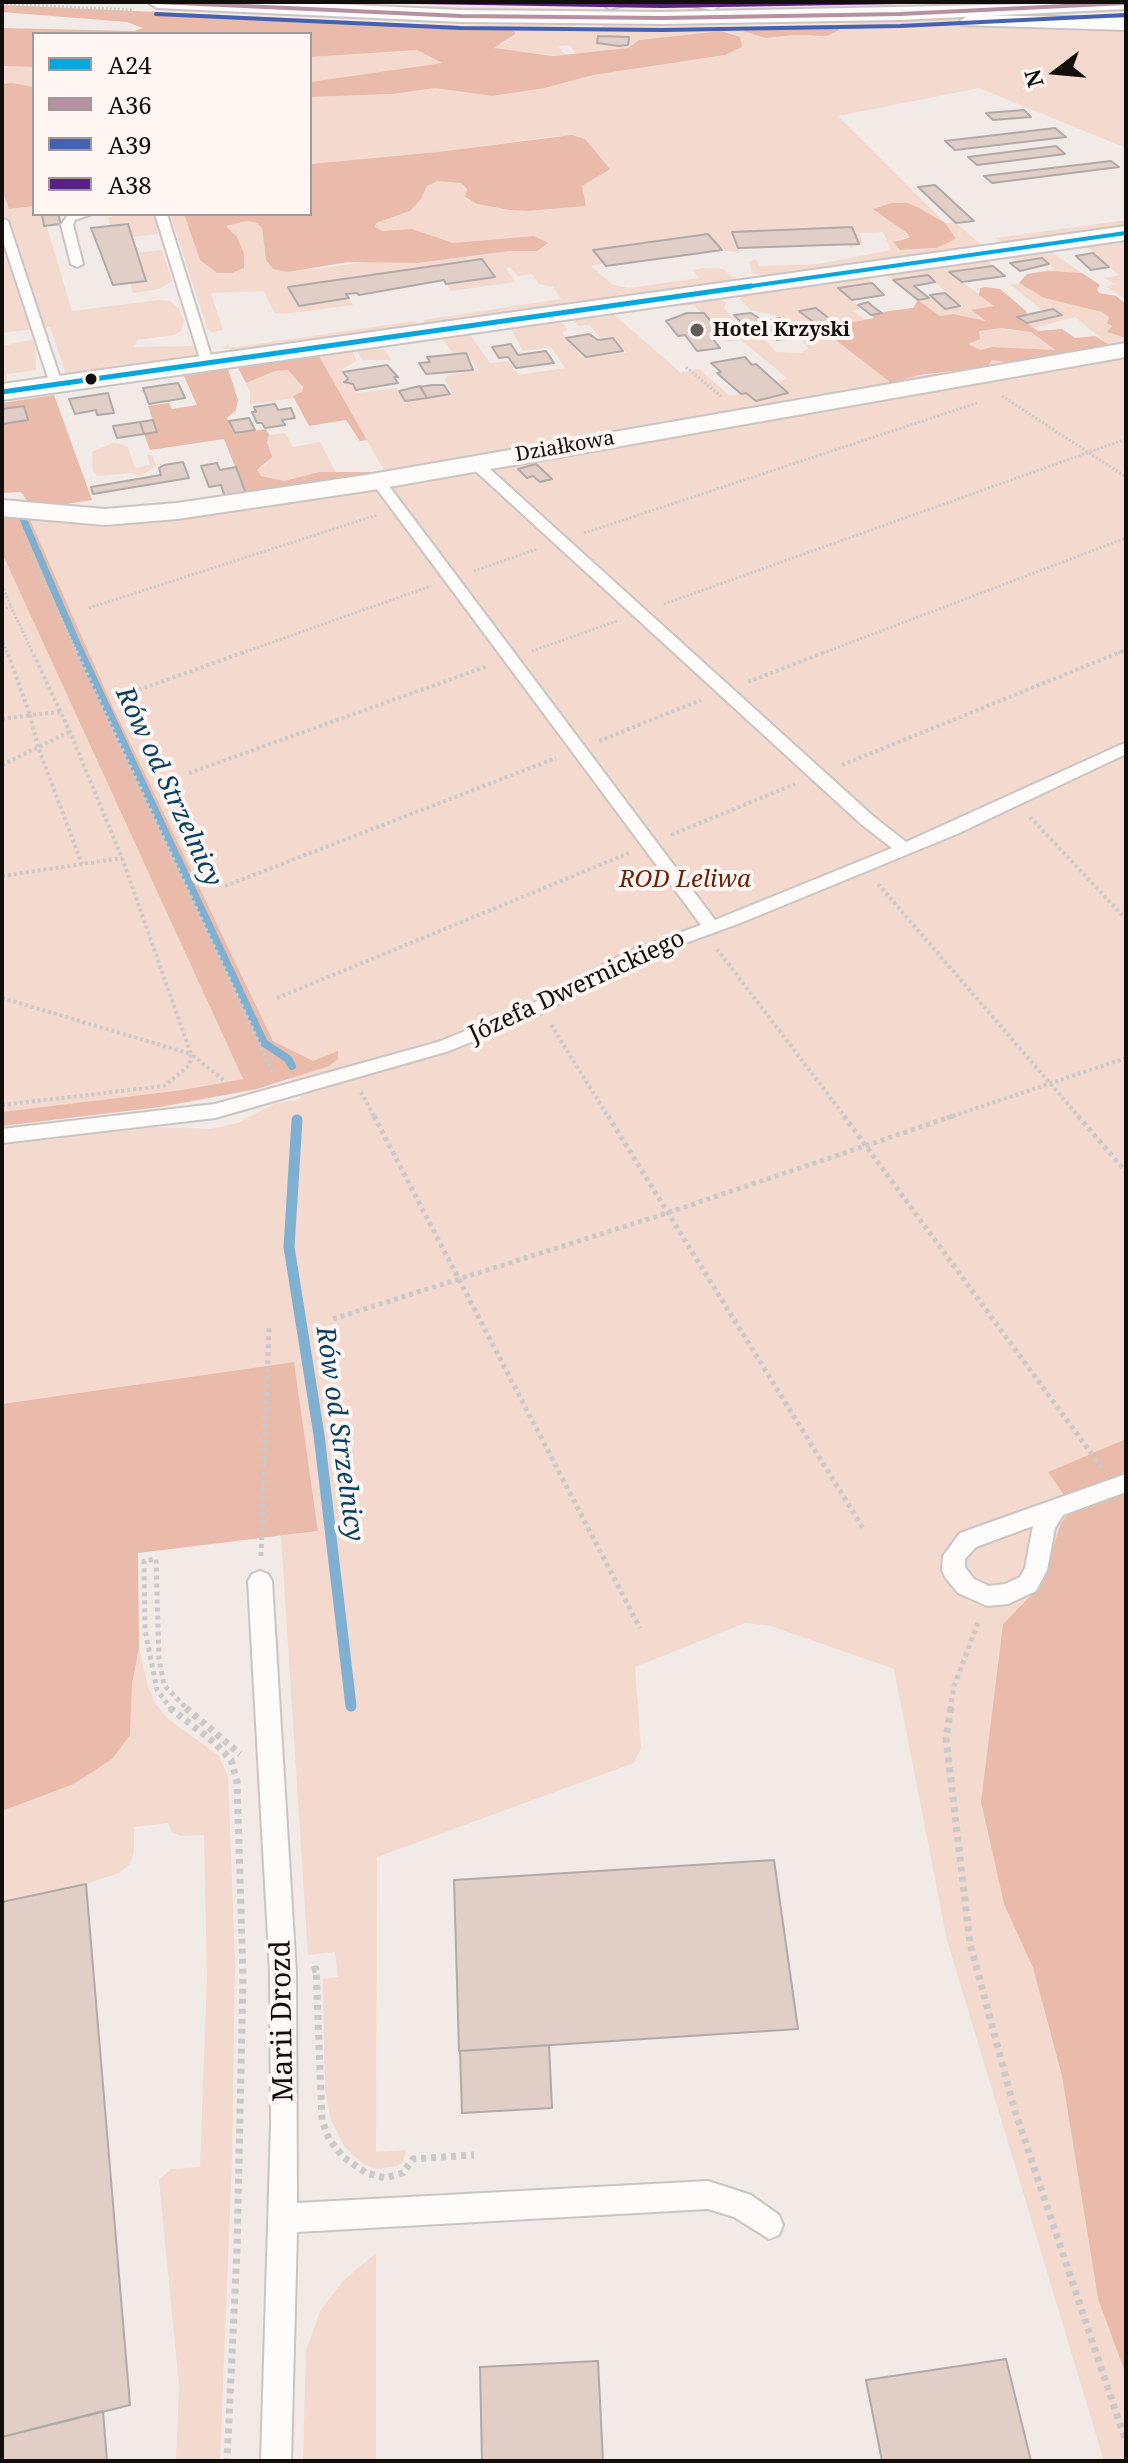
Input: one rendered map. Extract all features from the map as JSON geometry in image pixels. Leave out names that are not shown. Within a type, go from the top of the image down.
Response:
[{"type":"street","points":[[157,2],[461,16],[662,18],[900,14],[1126,3]]},
{"type":"street","points":[[411,2],[713,7],[954,2]]},
{"type":"street","points":[[969,21],[1126,24]]},
{"type":"street","points":[[2,392],[1126,233]]},
{"type":"street","name":"Działkowa","points":[[6,508],[119,516],[177,511],[378,481],[1126,350]]},
{"type":"lane","points":[[610,6],[631,2]]},
{"type":"lane","points":[[676,2],[713,7]]},
{"type":"lane","points":[[77,264],[67,225],[71,218],[78,216]]},
{"type":"lane","points":[[162,216],[207,362]]},
{"type":"lane","points":[[2,221],[56,384]]},
{"type":"lane","points":[[475,463],[724,691],[904,849]]},
{"type":"lane","points":[[378,481],[647,845],[705,929]]},
{"type":"lane","name":"Józefa Dwernickiego","points":[[2,1136],[215,1111],[443,1047],[534,1010],[633,956],[904,849],[1126,748]]},
{"type":"lane","points":[[1055,1509],[1044,1526],[1036,1570],[1028,1584],[1008,1594],[987,1596],[966,1586],[953,1570],[954,1556],[968,1540],[1122,1485]]},
{"type":"lane","name":"Marii Drozd","points":[[260,1581],[283,1973],[283,2218],[276,2461]]},
{"type":"lane","points":[[283,2218],[708,2195],[741,2205],[769,2225]]},
{"type":"path","points":[[686,367],[743,415]]},
{"type":"path","points":[[972,376],[1126,477]]},
{"type":"path","points":[[6,508],[282,1092]]},
{"type":"path","points":[[89,608],[398,508]]},
{"type":"path","points":[[225,886],[1126,538]]},
{"type":"path","points":[[2,585],[70,732],[122,858],[191,1054],[190,1065],[164,1086],[2,1105]]},
{"type":"path","points":[[2,609],[11,607]]},
{"type":"path","points":[[2,639],[82,864]]},
{"type":"path","points":[[277,998],[1126,650]]},
{"type":"path","points":[[2,719],[60,712]]},
{"type":"path","points":[[2,765],[70,732]]},
{"type":"path","points":[[1010,803],[1022,809],[1126,919]]},
{"type":"path","points":[[2,876],[122,858]]},
{"type":"path","points":[[860,867],[1126,1172]]},
{"type":"path","points":[[705,929],[1122,1485]]},
{"type":"path","points":[[2,998],[191,1054],[226,1082],[238,1104]]},
{"type":"path","points":[[534,1010],[544,1013],[863,1528]]},
{"type":"path","points":[[333,1319],[667,1213],[1126,1058]]},
{"type":"path","points":[[347,1072],[360,1090],[640,1628]]},
{"type":"path","points":[[260,1581],[269,1326]]},
{"type":"path","points":[[227,2461],[242,2084],[243,1976],[237,1781],[231,1760],[215,1743],[168,1707],[157,1690],[145,1630],[144,1561],[156,1559],[159,1659],[164,1685],[177,1701],[242,1755],[244,1766]]},
{"type":"path","points":[[987,1596],[972,1644],[954,1686],[946,1738],[970,1943],[1014,2108],[1126,2442]]},
{"type":"path","points":[[246,1778],[247,1791]]},
{"type":"path","points":[[316,1969],[322,2120],[329,2139],[343,2157],[366,2173],[385,2178],[403,2173],[413,2159],[474,2155]]},
{"type":"green space","points":[[209,2],[639,10],[1034,2],[903,11],[534,14]]},
{"type":"green space","points":[[1126,15],[1126,21],[957,21],[959,24],[1126,29],[1126,148],[979,88],[838,116],[945,223],[956,223],[983,246],[762,275],[752,273],[749,262],[756,259],[759,266],[818,264],[891,250],[883,232],[859,233],[863,244],[850,248],[848,244],[859,243],[852,227],[732,232],[740,253],[722,250],[708,234],[594,250],[603,264],[591,266],[613,285],[629,288],[699,278],[693,270],[704,268],[723,269],[735,279],[425,323],[423,320],[561,299],[553,287],[539,284],[532,274],[518,276],[510,267],[506,268],[515,282],[451,291],[446,284],[494,277],[481,259],[288,287],[299,306],[349,298],[353,305],[283,314],[274,313],[264,291],[211,293],[223,330],[208,330],[171,216],[185,216],[200,260],[237,237],[226,226],[247,221],[257,223],[262,228],[266,260],[273,269],[317,269],[377,260],[418,263],[509,251],[537,251],[522,236],[510,240],[453,243],[420,232],[383,231],[374,227],[376,223],[410,211],[427,186],[436,181],[462,183],[467,189],[465,198],[477,204],[509,210],[586,206],[582,186],[609,169],[585,139],[557,136],[312,164],[312,97],[392,94],[435,88],[492,96],[545,88],[593,75],[725,55],[731,33],[721,31],[639,40],[628,48],[578,55],[569,45],[558,46],[566,56],[499,50],[493,47],[510,40],[507,28],[466,25],[585,24],[564,28],[565,32],[602,30],[603,25],[766,26],[745,29],[767,38],[813,36],[835,27],[831,25],[901,20]],"holes":[[[891,203],[936,248],[906,251],[895,240],[909,237],[907,234],[874,209]]]},
{"type":"green space","points":[[417,50],[442,63],[312,82],[312,57]]},
{"type":"green space","points":[[2,66],[32,67],[32,87],[2,83]]},
{"type":"green space","points":[[2,189],[9,209],[32,206],[32,216],[44,216],[72,311],[170,301],[180,310],[184,321],[181,331],[174,335],[137,340],[134,347],[190,346],[194,347],[195,355],[66,374],[50,327],[2,333]]},
{"type":"green space","points":[[153,216],[159,231],[157,234],[131,237],[110,226],[109,218]]},
{"type":"green space","points":[[1126,220],[1126,226],[1004,243],[996,238]]},
{"type":"green space","points":[[1126,240],[1126,300],[1107,287],[1114,284],[1105,278],[1119,275],[1086,246]]},
{"type":"green space","points":[[162,250],[172,281],[159,289],[133,293],[130,283],[146,281],[136,253]]},
{"type":"green space","points":[[1050,251],[1082,273],[1035,273],[1055,269],[1042,258],[1018,262],[1011,256]]},
{"type":"green space","points":[[986,259],[993,266],[950,273],[995,306],[973,311],[987,321],[953,314],[940,316],[918,300],[932,297],[945,308],[959,305],[928,275],[893,280],[884,274]]},
{"type":"green space","points":[[866,276],[872,283],[839,289],[862,308],[853,311],[865,320],[837,325],[816,308],[800,311],[891,383],[919,375],[955,373],[992,360],[1005,362],[1109,345],[1075,317],[1034,328],[1027,323],[1061,315],[1053,309],[1043,311],[1011,285],[1019,283],[1044,298],[1102,312],[1109,317],[1112,326],[1108,332],[1126,338],[1126,346],[386,474],[319,356],[238,368],[368,347],[384,349],[391,360],[362,360],[356,350],[352,351],[357,361],[341,370],[345,379],[342,382],[352,385],[357,393],[396,388],[405,401],[453,394],[445,380],[448,375],[478,370],[467,353],[453,354],[442,337],[469,333],[490,363],[509,361],[519,375],[565,368],[551,347],[523,351],[510,327],[559,320],[568,330],[562,333],[582,357],[627,353],[614,337],[601,338],[589,325],[578,326],[572,319],[598,318],[597,314],[612,313],[681,373],[699,369],[730,396],[788,393],[778,383],[787,378],[741,340],[728,342],[694,305],[654,308],[715,299],[726,302],[724,308],[744,332],[763,337],[776,352],[801,353],[808,348],[785,318],[751,310],[740,299],[743,295]]},
{"type":"green space","points":[[415,321],[416,324],[230,350],[222,348],[228,344],[230,348]]},
{"type":"green space","points":[[1001,328],[1031,332],[1056,351],[1000,347],[981,350],[968,344],[979,331]]},
{"type":"green space","points":[[35,339],[36,370],[7,374],[7,381],[2,381],[2,346]]},
{"type":"green space","name":"ROD Leliwa","points":[[1126,352],[1126,1440],[1049,1472],[1073,1508],[1049,1556],[1040,1585],[1003,1624],[981,1802],[1004,1904],[1033,1968],[1062,2076],[1098,2299],[1126,2375],[1126,2461],[1104,2461],[947,1940],[894,1669],[771,1626],[745,1623],[635,1667],[641,1748],[634,1763],[377,1857],[376,2152],[406,2150],[403,2161],[397,2166],[376,2169],[362,2163],[344,2146],[331,2120],[325,2090],[323,1979],[338,1977],[335,1952],[308,1955],[281,1536],[318,1531],[294,1362],[2,1404],[2,1145],[157,1127],[211,1129],[238,1123],[274,1104],[301,1099],[112,705],[28,515],[96,520]]},
{"type":"green space","points":[[288,370],[300,381],[302,392],[294,398],[250,404],[246,383],[275,371]]},
{"type":"green space","points":[[285,433],[293,447],[320,442],[336,473],[319,472],[284,481],[261,476],[257,470],[267,463],[269,435]]},
{"type":"green space","points":[[115,442],[128,447],[135,468],[150,465],[147,455],[152,455],[156,466],[140,476],[131,473],[97,476],[93,471],[92,452]]},
{"type":"green space","points":[[2,553],[243,1079],[182,1090],[2,1112]]},
{"type":"green space","points":[[139,1648],[155,1703],[167,1718],[219,1756],[228,1777],[235,1962],[232,2158],[220,2461],[176,2461],[179,2386],[159,2180],[171,2169],[200,2167],[207,1977],[204,1835],[181,1836],[172,1832],[168,1823],[134,1827],[134,1852],[129,1865],[119,1873],[86,1884],[2,1902],[2,1811],[74,1784],[130,1735],[132,1684]]},
{"type":"green space","points":[[376,2253],[376,2461],[303,2461],[306,2351],[320,2311],[343,2281]]},
{"type":"shaded area","points":[[2,5],[507,28],[514,30],[515,34],[494,48],[553,56],[628,48],[639,40],[721,31],[740,37],[742,47],[725,55],[593,75],[545,88],[492,96],[435,88],[392,94],[312,97],[312,82],[442,63],[417,50],[312,57],[312,32],[32,32],[32,67],[2,66],[2,28],[134,31],[143,28],[127,22],[2,12]]},
{"type":"shaded area","points":[[831,25],[839,30],[827,36],[766,38],[743,31],[766,26]]},
{"type":"shaded area","points":[[2,84],[32,87],[32,206],[9,209],[2,189]]},
{"type":"shaded area","points":[[572,135],[585,139],[610,169],[582,186],[586,206],[509,210],[477,204],[465,197],[467,189],[461,183],[437,181],[427,186],[410,211],[376,223],[375,227],[383,231],[412,229],[453,243],[534,236],[548,243],[537,251],[509,251],[418,263],[349,262],[287,272],[273,269],[266,260],[262,228],[257,223],[247,221],[226,226],[237,237],[244,254],[244,268],[232,273],[217,273],[200,260],[185,216],[312,216],[312,164]]},
{"type":"shaded area","points":[[891,203],[907,203],[919,208],[945,223],[956,239],[936,248],[900,250],[893,242],[909,238],[908,234],[873,209]]},
{"type":"shaded area","points":[[1048,271],[1082,273],[1100,285],[1097,289],[1099,293],[1116,296],[1126,304],[1126,338],[1107,332],[1112,326],[1107,323],[1109,317],[1102,312],[1044,298],[1019,283],[1027,274]]},
{"type":"shaded area","points":[[980,288],[1000,289],[1026,311],[1027,315],[1018,317],[1038,331],[1062,329],[1075,338],[1095,336],[1110,345],[1010,363],[992,360],[987,367],[919,375],[891,383],[832,337],[840,334],[834,326],[874,318],[871,315],[913,308],[918,300],[940,316],[953,314],[986,321],[971,310],[994,306],[979,295]],"holes":[[[1001,328],[1031,332],[1055,350],[992,347],[981,350],[968,344],[980,339],[979,331]]]},
{"type":"shaded area","points":[[319,356],[367,440],[360,441],[346,420],[309,426],[293,396],[302,392],[303,387],[288,370],[275,371],[246,383],[238,368]]},
{"type":"shaded area","points":[[228,369],[238,400],[236,410],[227,418],[234,434],[266,429],[269,435],[267,442],[272,457],[257,470],[261,476],[284,481],[319,472],[385,472],[246,494],[224,439],[150,450],[144,434],[157,432],[148,406],[169,403],[172,409],[197,405],[184,376]]},
{"type":"shaded area","points":[[54,395],[92,500],[53,506],[28,502],[21,492],[2,493],[2,403]]},
{"type":"shaded area","points":[[2,514],[28,515],[112,705],[273,1041],[313,1061],[338,1051],[338,1059],[329,1066],[257,1089],[160,1107],[2,1126],[2,1112],[182,1090],[243,1079],[2,553]]},
{"type":"shaded area","points":[[294,1362],[318,1531],[138,1553],[139,1648],[132,1684],[130,1735],[112,1759],[74,1784],[2,1811],[2,1404]]},
{"type":"shaded area","points":[[1126,1439],[1126,2375],[1098,2299],[1062,2076],[1033,1968],[1004,1904],[981,1802],[1003,1624],[1040,1586],[1061,1523],[1073,1508],[1048,1472]]},
{"type":"building","points":[[598,36],[629,37],[628,45],[597,43]]},
{"type":"building","points":[[1024,110],[1031,117],[993,120],[986,113]]},
{"type":"building","points":[[1055,128],[1066,137],[955,150],[945,141]]},
{"type":"building","points":[[1056,146],[1065,154],[977,165],[968,157]]},
{"type":"building","points":[[1111,161],[1119,167],[992,183],[984,176]]},
{"type":"building","points":[[935,185],[974,221],[956,223],[918,187]]},
{"type":"building","points":[[42,216],[59,216],[61,224],[44,226]]},
{"type":"building","points":[[128,224],[146,281],[113,285],[91,228]]},
{"type":"building","points":[[852,227],[859,244],[738,248],[732,232]]},
{"type":"building","points":[[708,234],[722,250],[606,266],[593,250]]},
{"type":"building","points":[[1093,253],[1109,267],[1091,270],[1076,256]]},
{"type":"building","points":[[1042,258],[1049,264],[1020,271],[1010,263]]},
{"type":"building","points":[[482,259],[495,277],[446,284],[444,280],[359,295],[346,294],[349,298],[299,306],[288,287]]},
{"type":"building","points":[[993,266],[1005,276],[962,282],[949,272]]},
{"type":"building","points":[[928,275],[935,282],[914,286],[929,298],[918,300],[893,280]]},
{"type":"building","points":[[872,283],[884,295],[852,300],[838,288]]},
{"type":"building","points":[[945,293],[960,306],[945,309],[930,295]]},
{"type":"building","points":[[868,302],[882,313],[871,315],[858,305]]},
{"type":"building","points":[[816,308],[837,325],[821,328],[799,311]]},
{"type":"building","points":[[1053,309],[1062,315],[1027,323],[1017,317]]},
{"type":"building","points":[[687,313],[704,313],[724,337],[713,339],[720,348],[697,351],[685,335],[678,336],[666,321]]},
{"type":"building","points":[[751,313],[764,321],[780,318],[795,337],[777,340],[771,333],[752,334],[734,315]]},
{"type":"building","points":[[589,334],[598,340],[613,338],[623,351],[586,357],[566,338]]},
{"type":"building","points":[[511,344],[518,355],[546,351],[554,363],[516,368],[508,357],[499,358],[492,347]]},
{"type":"building","points":[[466,353],[473,370],[426,374],[419,363],[430,362],[427,357]]},
{"type":"building","points":[[745,357],[788,393],[756,401],[746,393],[741,394],[717,373],[721,372],[711,363]]},
{"type":"building","points":[[387,365],[398,377],[394,377],[398,383],[356,390],[353,384],[344,382],[348,379],[343,372]]},
{"type":"building","points":[[178,383],[185,398],[149,404],[143,388]]},
{"type":"building","points":[[444,385],[450,394],[427,398],[420,387]]},
{"type":"building","points":[[420,386],[427,398],[405,401],[399,391]]},
{"type":"building","points":[[108,393],[114,413],[97,415],[96,410],[75,414],[69,399]]},
{"type":"building","points":[[275,404],[278,410],[291,408],[295,418],[282,420],[285,425],[265,428],[262,423],[257,423],[252,412],[256,412],[254,407]]},
{"type":"building","points":[[24,406],[28,420],[2,424],[2,409]]},
{"type":"building","points":[[249,418],[255,430],[235,433],[229,421]]},
{"type":"building","points":[[153,420],[157,432],[144,434],[140,422]]},
{"type":"building","points":[[140,422],[144,434],[117,438],[113,426]]},
{"type":"building","points":[[183,462],[189,478],[93,494],[91,487],[161,475],[159,468],[164,465]]},
{"type":"building","points":[[217,463],[220,470],[236,467],[246,494],[225,497],[221,485],[209,487],[201,466]]},
{"type":"building","points":[[536,464],[552,479],[540,482],[533,476],[527,478],[518,469]]},
{"type":"building","points":[[774,1860],[798,2029],[459,2051],[454,1880]]},
{"type":"building","points":[[86,1884],[130,2405],[2,2437],[2,1902]]},
{"type":"building","points":[[549,2045],[552,2108],[462,2113],[460,2051]]},
{"type":"building","points":[[1006,2359],[1031,2461],[882,2461],[866,2380]]},
{"type":"building","points":[[598,2361],[603,2461],[482,2461],[480,2367]]},
{"type":"building","points":[[103,2411],[107,2461],[2,2461],[2,2437]]},
{"type":"waterway","name":"Rów od Strzelnicy","points":[[21,514],[81,653]]},
{"type":"waterway","name":"Rów od Strzelnicy","points":[[80,651],[264,1043],[288,1059],[292,1066]]},
{"type":"waterway","name":"Rów od Strzelnicy","points":[[297,1120],[289,1247],[319,1435],[351,1706]]},
{"type":"transit line","name":"A36","points":[[157,2],[461,16],[662,18],[900,14],[1126,3]]},
{"type":"transit line","name":"A38","points":[[418,2],[662,6],[900,2]]},
{"type":"transit line","name":"A39","points":[[156,14],[460,28],[662,30],[900,26],[1126,15]]},
{"type":"transit line","name":"A24","points":[[2,392],[1126,233]]},
{"type":"place","name":"Hotel Krzyski","points":[[697,330]]}]
